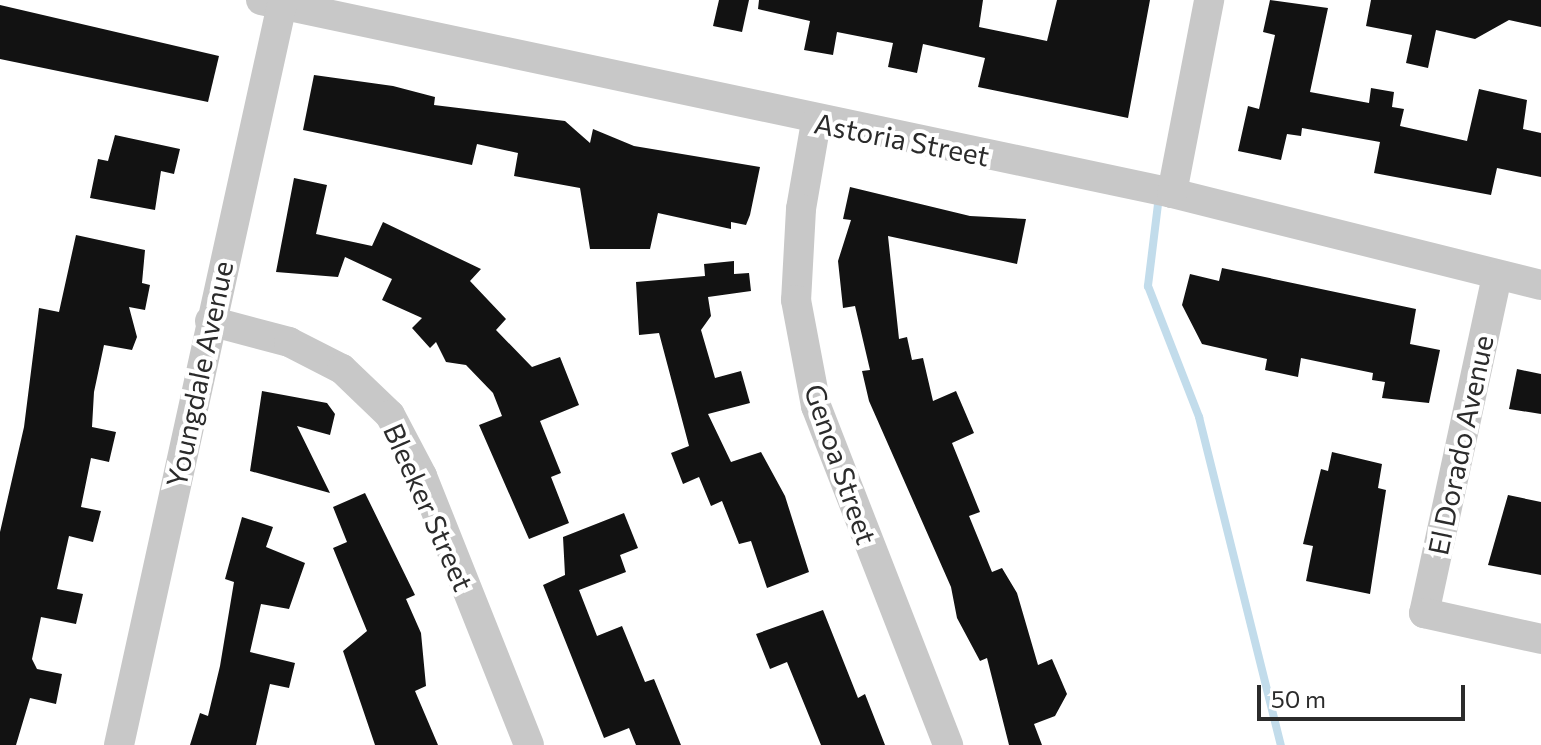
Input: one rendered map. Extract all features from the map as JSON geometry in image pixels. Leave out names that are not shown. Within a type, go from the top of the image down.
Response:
[{"type":"street","points":[[1172,193],[1209,0]]},
{"type":"street","name":"Astoria Street","points":[[271,2],[816,122],[1172,193],[1541,285]]},
{"type":"street","name":"Youngdale Avenue","points":[[119,745],[210,321],[271,2]]},
{"type":"street","name":"Genoa Street","points":[[816,122],[801,209],[796,300],[816,406],[948,745]]},
{"type":"street","name":"El Dorado Avenue","points":[[1497,276],[1424,613],[1541,639]]},
{"type":"street","name":"Bleeker Street","points":[[210,321],[289,342],[342,369],[390,415],[422,476],[529,745]]},
{"type":"building","points":[[719,0],[749,0],[742,32],[713,26]]},
{"type":"building","points":[[759,0],[983,0],[979,27],[1047,41],[1057,0],[1150,0],[1128,118],[978,87],[985,58],[923,44],[917,73],[888,67],[893,43],[837,32],[833,55],[804,50],[810,21],[758,9]]},
{"type":"building","points":[[1270,0],[1328,8],[1310,92],[1369,103],[1371,88],[1394,92],[1392,107],[1404,109],[1400,126],[1467,141],[1479,89],[1527,100],[1523,129],[1541,133],[1541,177],[1497,168],[1491,195],[1374,173],[1380,142],[1302,128],[1301,136],[1287,134],[1281,160],[1238,151],[1248,106],[1259,109],[1275,35],[1263,32]]},
{"type":"building","points":[[1371,0],[1541,0],[1541,27],[1509,20],[1475,39],[1436,30],[1428,68],[1406,63],[1412,35],[1366,26]]},
{"type":"building","points":[[0,5],[219,56],[208,102],[0,59]]},
{"type":"building","points":[[314,75],[393,86],[435,97],[434,105],[565,121],[590,143],[593,129],[634,146],[760,167],[750,215],[746,225],[731,222],[731,229],[658,213],[650,249],[590,249],[580,188],[514,176],[518,153],[477,144],[472,165],[303,130]]},
{"type":"building","points":[[115,135],[180,149],[174,174],[161,171],[155,210],[90,198],[98,159],[108,161]]},
{"type":"building","points":[[294,178],[327,185],[316,234],[372,246],[383,222],[481,269],[470,281],[506,319],[496,330],[532,367],[560,357],[579,405],[540,421],[561,473],[551,477],[569,523],[529,539],[479,425],[502,416],[493,393],[466,365],[446,362],[436,342],[430,348],[412,328],[422,318],[382,300],[392,279],[345,257],[338,277],[276,272]]},
{"type":"building","points":[[850,187],[970,216],[1026,219],[1017,264],[888,236],[899,339],[907,337],[912,360],[923,358],[933,401],[956,391],[974,433],[952,443],[980,512],[969,516],[992,572],[1002,568],[1017,593],[1038,665],[1052,659],[1067,694],[1055,716],[1034,724],[1042,745],[1009,745],[987,658],[980,661],[957,618],[951,587],[869,401],[862,371],[870,370],[855,306],[843,308],[838,261],[851,220],[843,219]]},
{"type":"building","points":[[76,235],[145,250],[142,283],[150,285],[145,310],[129,307],[137,337],[132,350],[104,345],[94,392],[92,427],[116,432],[109,462],[91,458],[81,507],[101,511],[93,542],[69,536],[57,589],[83,594],[76,624],[41,617],[32,659],[37,669],[62,674],[56,704],[30,698],[16,745],[0,745],[0,532],[24,427],[39,308],[59,312]]},
{"type":"building","points":[[734,261],[734,274],[749,273],[751,291],[708,297],[711,316],[701,330],[715,378],[741,371],[750,403],[708,414],[731,462],[761,452],[785,496],[809,572],[767,588],[751,541],[739,544],[722,501],[711,506],[699,477],[683,484],[671,453],[689,446],[659,333],[639,335],[636,282],[705,276],[704,264]]},
{"type":"building","points":[[1222,268],[1416,309],[1410,344],[1440,350],[1429,403],[1382,398],[1385,382],[1372,380],[1373,373],[1301,358],[1298,377],[1265,370],[1267,359],[1202,344],[1182,305],[1190,274],[1219,281]]},
{"type":"building","points":[[1517,369],[1541,374],[1541,414],[1509,409]]},
{"type":"building","points":[[262,391],[327,403],[335,414],[330,435],[297,426],[330,493],[250,471]]},
{"type":"building","points":[[1332,452],[1382,464],[1378,488],[1386,490],[1370,594],[1306,581],[1313,546],[1303,544],[1321,469],[1328,471]]},
{"type":"building","points":[[365,493],[415,595],[406,599],[421,633],[426,686],[415,691],[438,745],[375,745],[343,651],[367,631],[333,548],[347,542],[333,507]]},
{"type":"building","points":[[1508,495],[1541,502],[1541,575],[1488,565]]},
{"type":"building","points":[[624,513],[638,548],[620,555],[626,572],[579,590],[597,636],[622,626],[645,682],[654,679],[681,745],[636,745],[629,728],[604,738],[543,585],[565,575],[563,537]]},
{"type":"building","points":[[242,517],[273,527],[266,547],[305,563],[289,609],[261,604],[250,652],[295,663],[289,688],[270,684],[256,745],[190,745],[200,713],[208,716],[220,666],[234,582],[225,579]]},
{"type":"building","points":[[823,610],[858,698],[865,694],[885,745],[821,745],[787,662],[770,669],[756,634]]},
{"type":"waterway","points":[[1159,196],[1148,286],[1199,417],[1281,745]]}]
